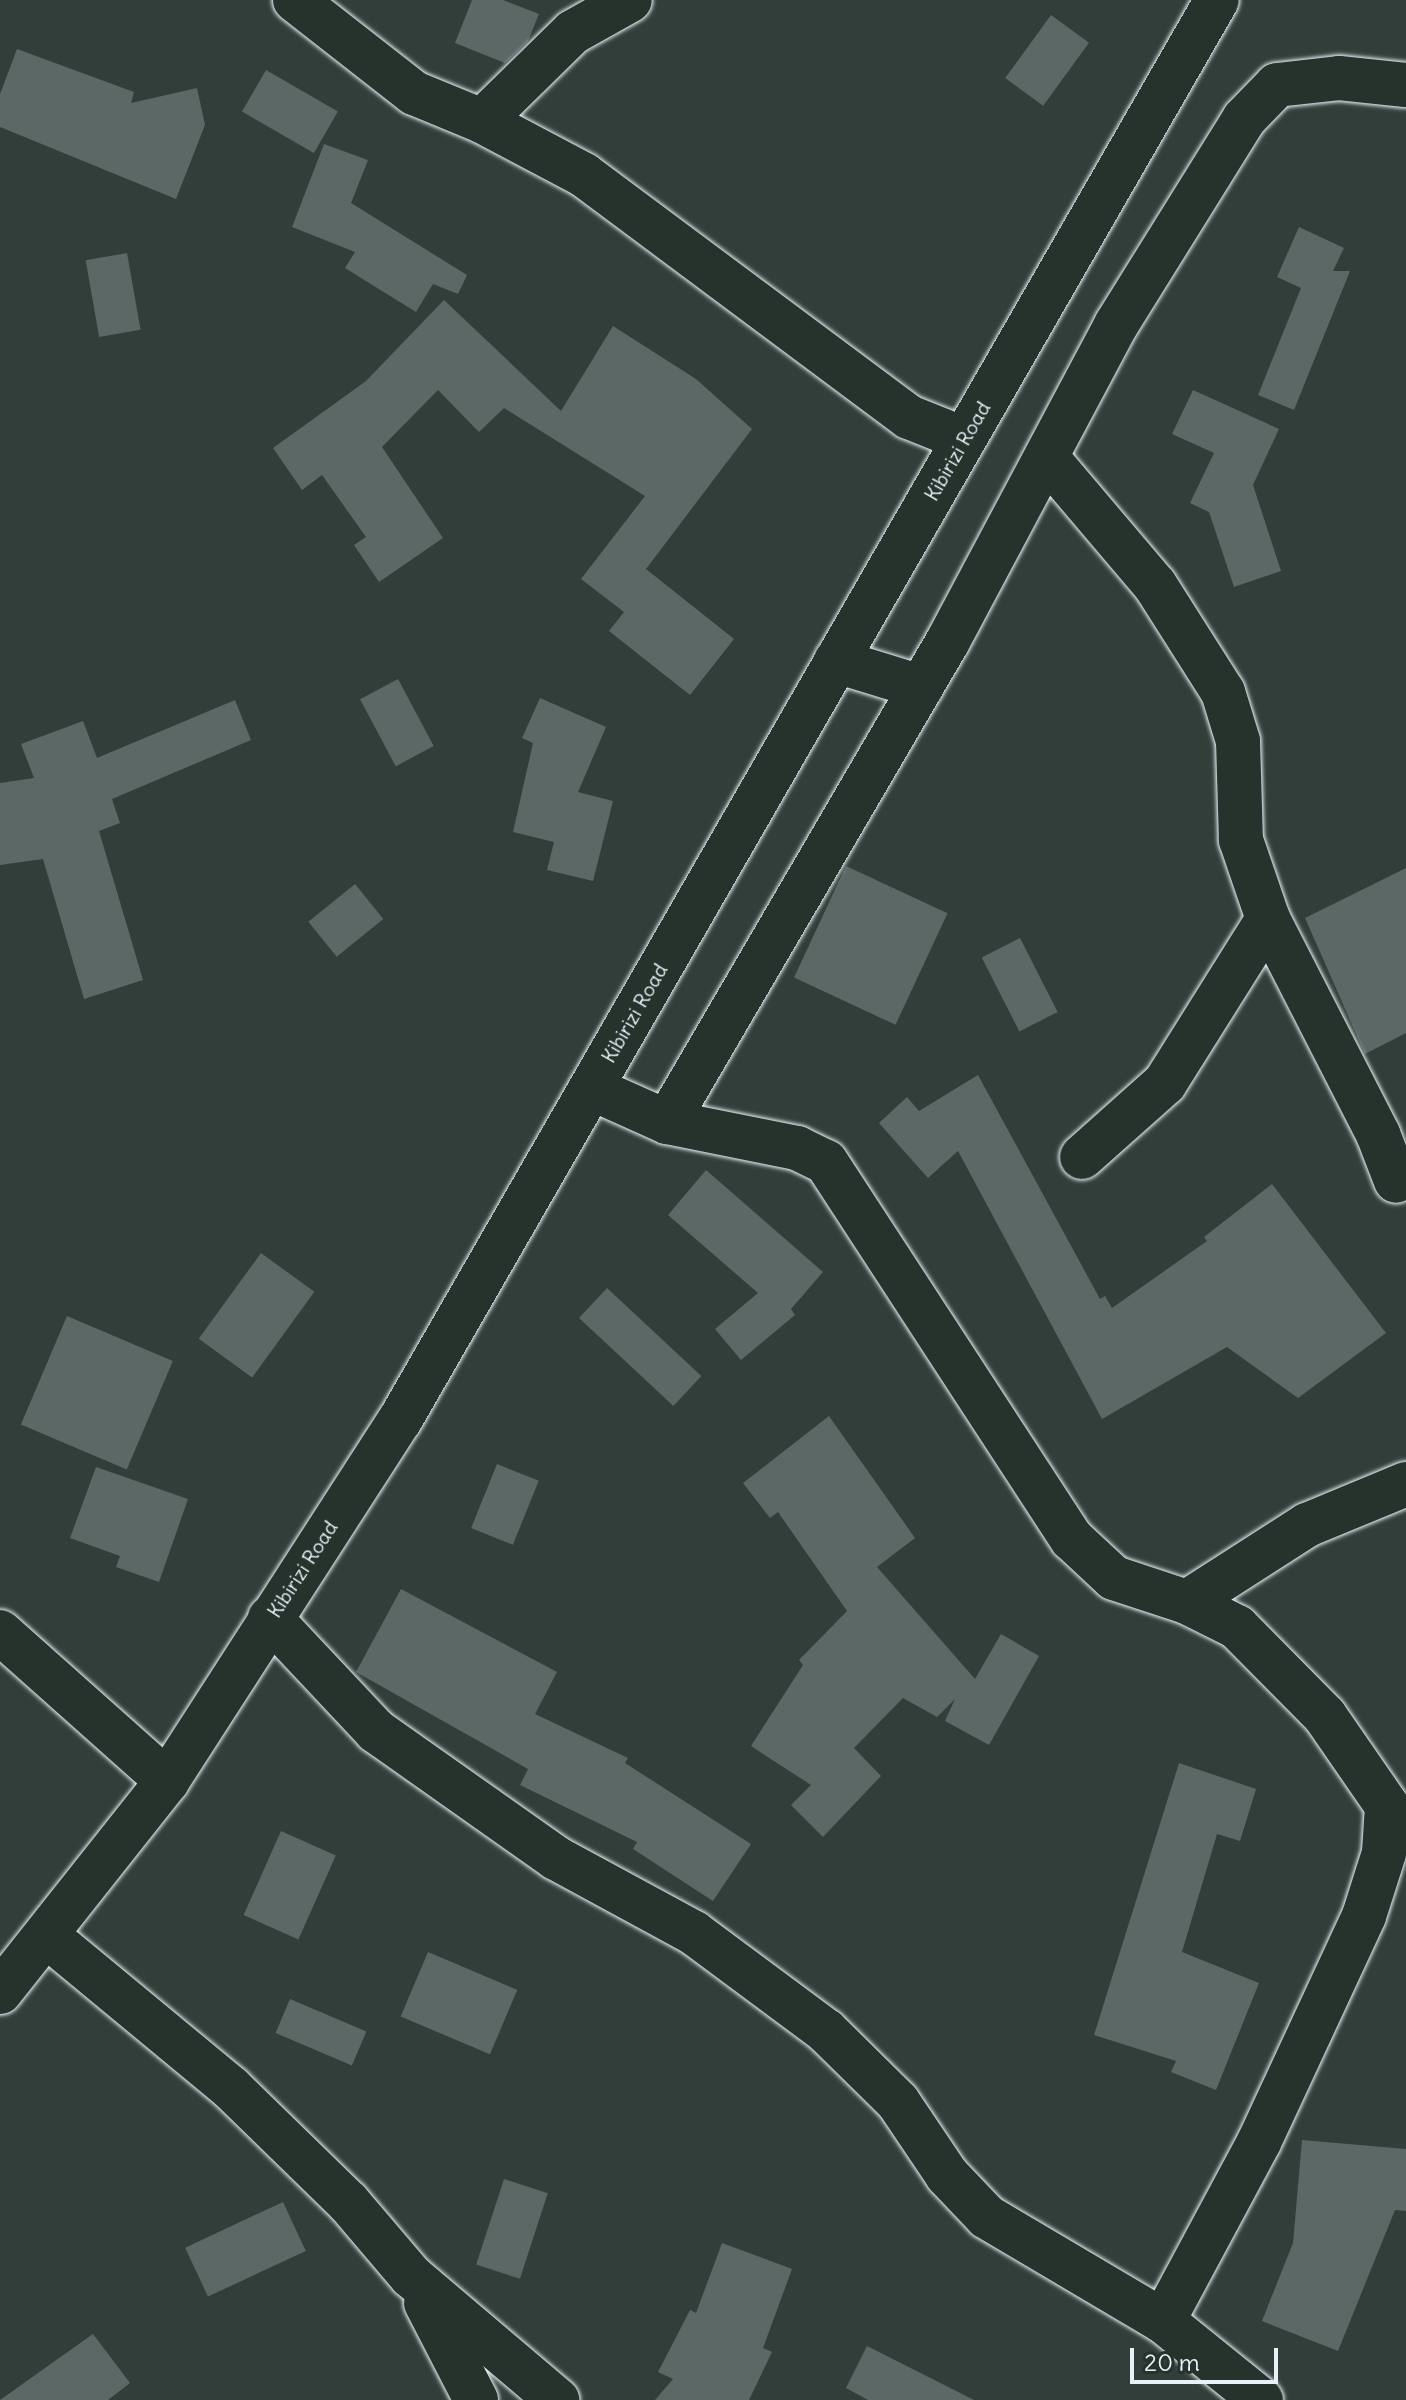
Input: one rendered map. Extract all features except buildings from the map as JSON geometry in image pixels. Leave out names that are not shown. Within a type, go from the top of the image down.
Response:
[{"type":"street","points":[[295,0],[414,93],[482,121],[584,175],[909,417],[964,439]]},
{"type":"street","points":[[482,121],[573,32],[630,0]]},
{"type":"street","name":"Kibirizi Road","points":[[0,1992],[167,1781],[400,1420],[964,439],[1206,3]]},
{"type":"street","points":[[667,1122],[921,687],[1048,459],[1116,325],[1244,119],[1277,85],[1339,78],[1406,85]]},
{"type":"street","points":[[1048,459],[1155,585],[1223,692],[1238,741],[1241,840],[1268,919],[1378,1134],[1396,1181]]},
{"type":"street","points":[[836,661],[921,687]]},
{"type":"street","points":[[1082,1157],[1165,1083],[1268,919]]},
{"type":"street","points":[[591,1088],[667,1122],[797,1148],[826,1162],[1072,1539],[1114,1578],[1187,1602],[1237,1627],[1275,1661],[1325,1716],[1387,1806],[1384,1853],[1364,1916],[1259,2142],[1163,2321]]},
{"type":"street","points":[[1187,1602],[1307,1525],[1406,1484]]},
{"type":"street","points":[[270,1618],[376,1731],[556,1858],[694,1933],[826,2031],[898,2102],[947,2175],[987,2217],[1163,2321],[1261,2400]]},
{"type":"street","points":[[0,1632],[167,1781]]},
{"type":"street","points":[[46,1935],[231,2088],[348,2202],[411,2276],[557,2400]]},
{"type":"street","points":[[411,2276],[476,2400]]}]
